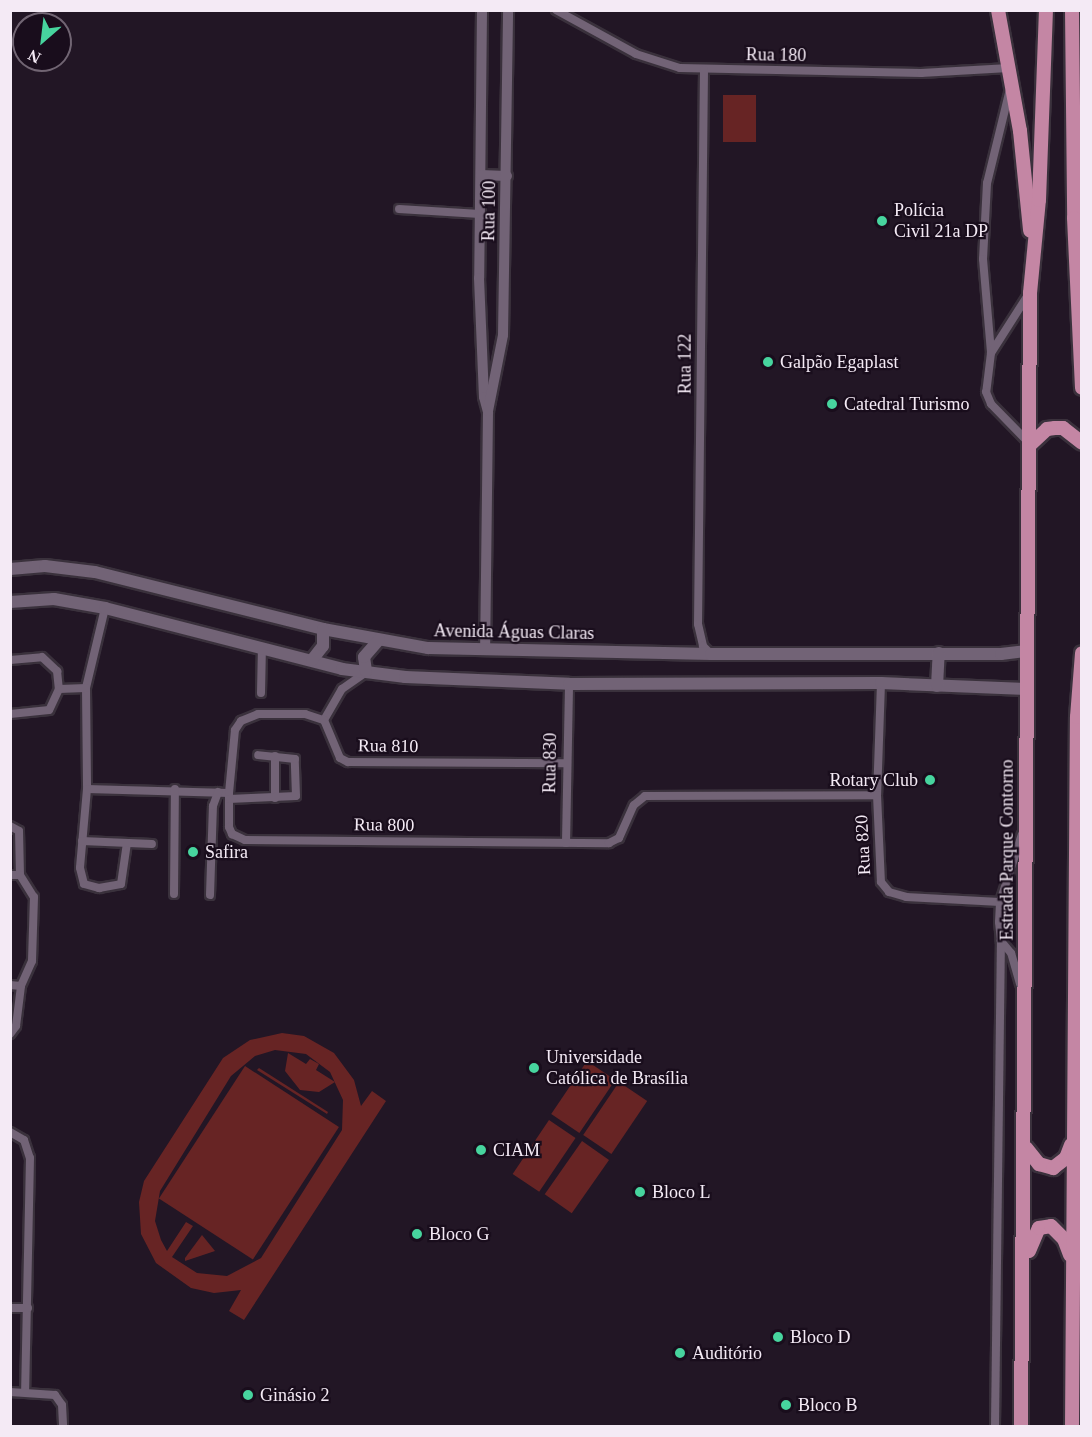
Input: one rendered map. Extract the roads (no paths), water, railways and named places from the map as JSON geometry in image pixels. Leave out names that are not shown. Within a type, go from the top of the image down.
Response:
[{"type":"highway","points":[[998,10],[1013,83],[1035,274]]},
{"type":"highway","points":[[1035,274],[1046,10]]},
{"type":"highway","points":[[1072,10],[1074,218],[1082,388]]},
{"type":"highway","name":"Estrada Parque Contorno","points":[[1021,1426],[1026,1148],[1024,1004],[1026,689],[1031,444],[1030,293],[1035,274]]},
{"type":"highway","points":[[1031,444],[1047,429],[1055,428],[1063,428],[1082,443]]},
{"type":"highway","points":[[1072,1426],[1074,1138],[1079,1009],[1077,717],[1082,652]]},
{"type":"highway","points":[[1026,1148],[1039,1164],[1053,1168],[1066,1158],[1074,1138]]},
{"type":"highway","points":[[1024,1266],[1033,1238],[1039,1228],[1051,1226],[1064,1239],[1073,1265]]},
{"type":"main road","name":"Avenida Águas Claras","points":[[10,569],[45,566],[95,572],[322,629],[379,640],[485,649],[711,654],[1027,651]]},
{"type":"main road","points":[[10,602],[54,599],[105,608],[312,660],[366,671],[444,680],[569,684],[881,683],[1026,689]]},
{"type":"main road","points":[[312,660],[323,646],[322,629]]},
{"type":"main road","points":[[366,671],[364,657],[379,640]]},
{"type":"main road","points":[[937,686],[939,653]]},
{"type":"street","name":"Rua 100","points":[[482,10],[480,214],[483,376],[488,411],[485,649]]},
{"type":"street","name":"Rua 180","points":[[556,10],[636,54],[662,64],[704,70],[921,73],[1009,68]]},
{"type":"street","name":"Rua 100","points":[[488,411],[503,335],[511,11]]},
{"type":"street","name":"Rua 122","points":[[704,70],[698,624],[703,646],[711,654]]},
{"type":"street","points":[[1013,83],[987,183],[983,259],[991,353],[986,392],[991,404],[1031,444]]},
{"type":"street","points":[[481,175],[507,176]]},
{"type":"street","points":[[399,209],[480,214]]},
{"type":"street","points":[[991,353],[1030,293]]},
{"type":"street","points":[[105,608],[86,688],[87,789],[81,879],[87,886],[99,888],[114,886],[124,880],[127,843]]},
{"type":"street","points":[[261,693],[262,647]]},
{"type":"street","points":[[10,660],[42,657],[57,671],[59,689],[48,710],[10,714]]},
{"type":"street","points":[[229,796],[233,739],[241,721],[258,714],[279,713],[305,714],[324,720],[338,693],[366,671]]},
{"type":"street","name":"Rua 820","points":[[881,683],[877,795],[879,876],[889,891],[906,897],[1000,902]]},
{"type":"street","name":"Rua 830","points":[[566,843],[565,763],[569,684]]},
{"type":"street","points":[[59,689],[86,688]]},
{"type":"street","name":"Rua 810","points":[[324,720],[340,758],[348,762],[565,763]]},
{"type":"street","points":[[87,789],[176,789],[218,792],[229,796],[293,798],[297,793],[297,761],[258,755]]},
{"type":"street","points":[[275,756],[275,798]]},
{"type":"street","points":[[174,894],[176,789]]},
{"type":"street","points":[[210,895],[213,806],[218,792]]},
{"type":"street","name":"Rua 800","points":[[229,796],[229,827],[232,834],[245,840],[566,843],[615,841],[636,801],[645,796],[877,795]]},
{"type":"street","points":[[995,1426],[1000,902],[1026,822]]},
{"type":"street","points":[[10,826],[20,835],[20,875],[32,890],[34,907],[32,961],[21,986],[16,1026],[10,1034]]},
{"type":"street","points":[[82,841],[152,844]]},
{"type":"street","points":[[10,875],[20,875]]},
{"type":"street","points":[[1001,940],[1016,965],[1024,1004]]},
{"type":"street","points":[[10,985],[21,986]]},
{"type":"street","points":[[10,1132],[24,1140],[30,1158],[25,1391]]},
{"type":"street","points":[[10,1308],[28,1308]]},
{"type":"street","points":[[10,1392],[25,1391],[55,1395],[62,1405],[63,1426]]},
{"type":"place","name":"Polícia Civil 21a DP","points":[[882,221]]},
{"type":"place","name":"Galpão Egaplast","points":[[768,362]]},
{"type":"place","name":"Catedral Turismo","points":[[832,404]]},
{"type":"place","name":"Rotary Club","points":[[930,780]]},
{"type":"place","name":"Safira","points":[[193,852]]},
{"type":"place","name":"Universidade Católica de Brasília","points":[[534,1068]]},
{"type":"place","name":"CIAM","points":[[481,1150]]},
{"type":"place","name":"Bloco L","points":[[640,1192]]},
{"type":"place","name":"Bloco G","points":[[417,1234]]},
{"type":"place","name":"Bloco D","points":[[778,1337]]},
{"type":"place","name":"Auditório","points":[[680,1353]]},
{"type":"place","name":"Ginásio 2","points":[[248,1395]]},
{"type":"place","name":"Bloco B","points":[[786,1405]]}]
